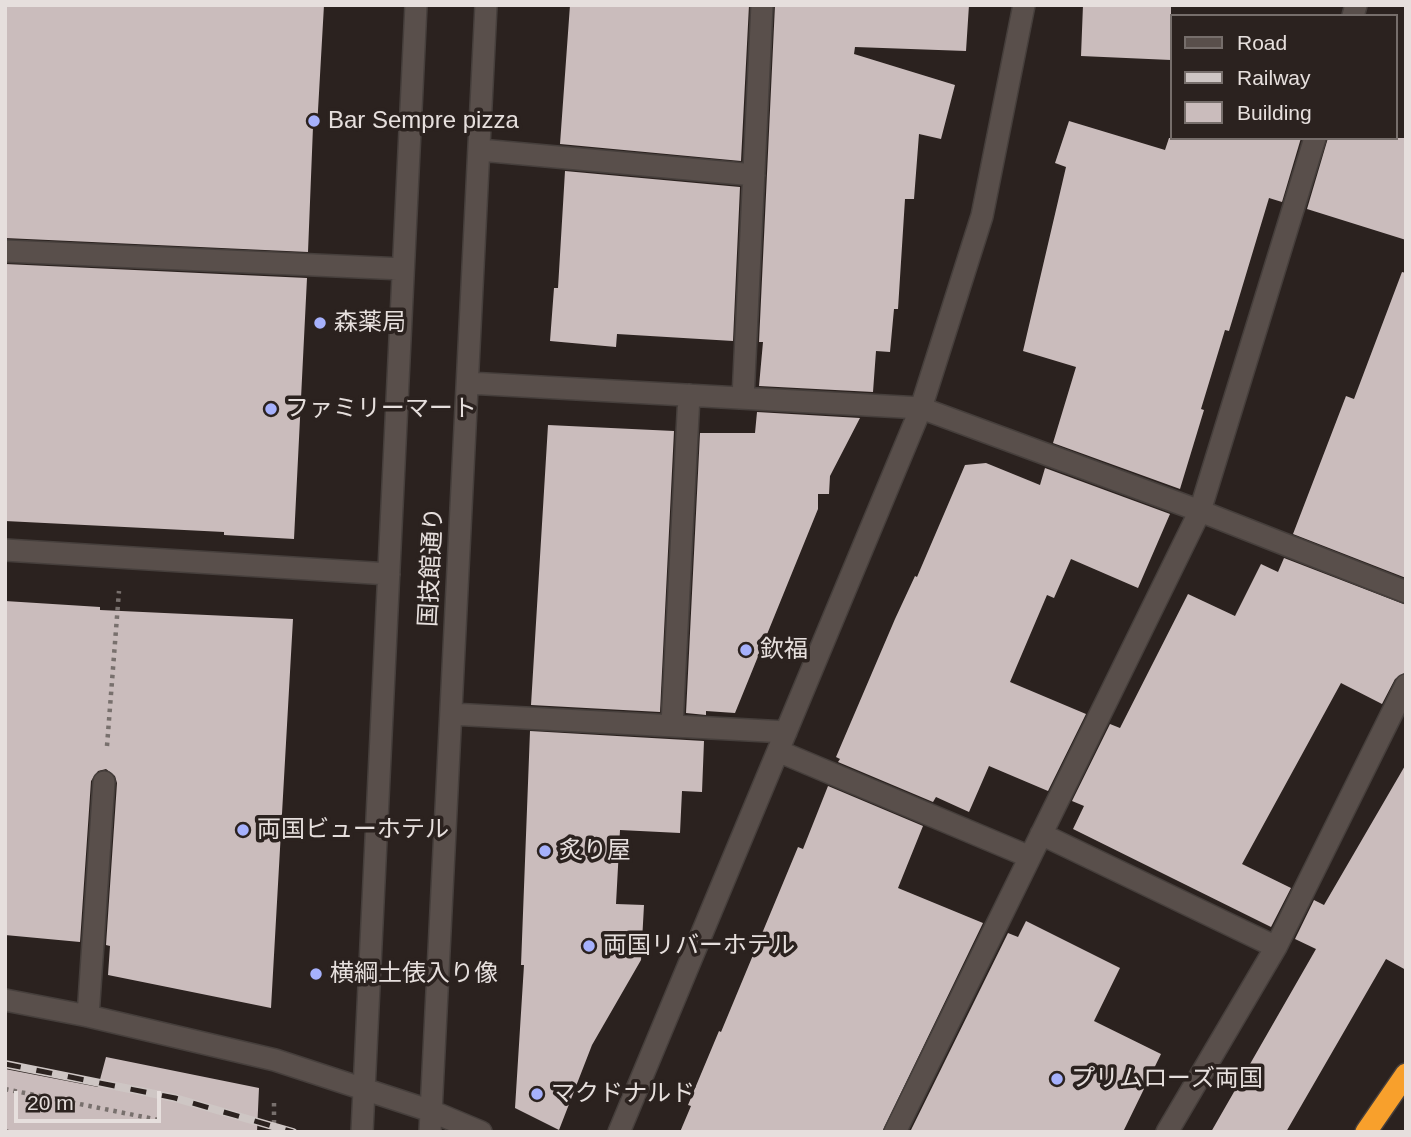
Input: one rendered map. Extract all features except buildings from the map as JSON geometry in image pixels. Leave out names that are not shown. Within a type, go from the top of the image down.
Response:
[{"type":"highway","points":[[1366,1132],[1406,1074]]},
{"type":"street","name":"国技館通り","points":[[362,1132],[416,5]]},
{"type":"street","name":"国技館通り","points":[[430,1121],[486,5]]},
{"type":"street","points":[[743,398],[762,5]]},
{"type":"street","points":[[619,1132],[921,408],[982,216],[1024,5]]},
{"type":"street","points":[[895,1132],[1200,511],[1314,140]]},
{"type":"street","points":[[480,150],[754,175]]},
{"type":"street","points":[[5,251],[403,269]]},
{"type":"street","points":[[468,383],[921,408],[1200,511],[1406,592]]},
{"type":"street","points":[[672,725],[689,395]]},
{"type":"street","points":[[5,550],[389,574]]},
{"type":"street","points":[[1167,1132],[1276,947],[1406,685]]},
{"type":"street","points":[[451,714],[672,725],[782,741],[1030,856]]},
{"type":"street","points":[[88,1016],[104,782]]},
{"type":"street","points":[[1041,834],[1276,947]]},
{"type":"street","points":[[5,1000],[88,1016],[275,1060],[364,1087],[430,1121],[481,1132]]},
{"type":"path","points":[[104,782],[122,558]]},
{"type":"path","points":[[5,1089],[159,1120]]},
{"type":"path","points":[[274,1097],[274,1132]]},
{"type":"railway","points":[[5,1064],[175,1098],[293,1132]]},
{"type":"place","name":"Bar Sempre pizza","points":[[314,121]]},
{"type":"place","name":"森薬局","points":[[320,323]]},
{"type":"place","name":"ファミリーマート","points":[[271,409]]},
{"type":"place","name":"欽福","points":[[746,650]]},
{"type":"place","name":"両国ビューホテル","points":[[243,830]]},
{"type":"place","name":"炙り屋","points":[[545,851]]},
{"type":"place","name":"両国リバーホテル","points":[[589,946]]},
{"type":"place","name":"横綱土俵入り像","points":[[316,974]]},
{"type":"place","name":"プリムローズ両国","points":[[1057,1079]]},
{"type":"place","name":"マクドナルド","points":[[537,1094]]}]
